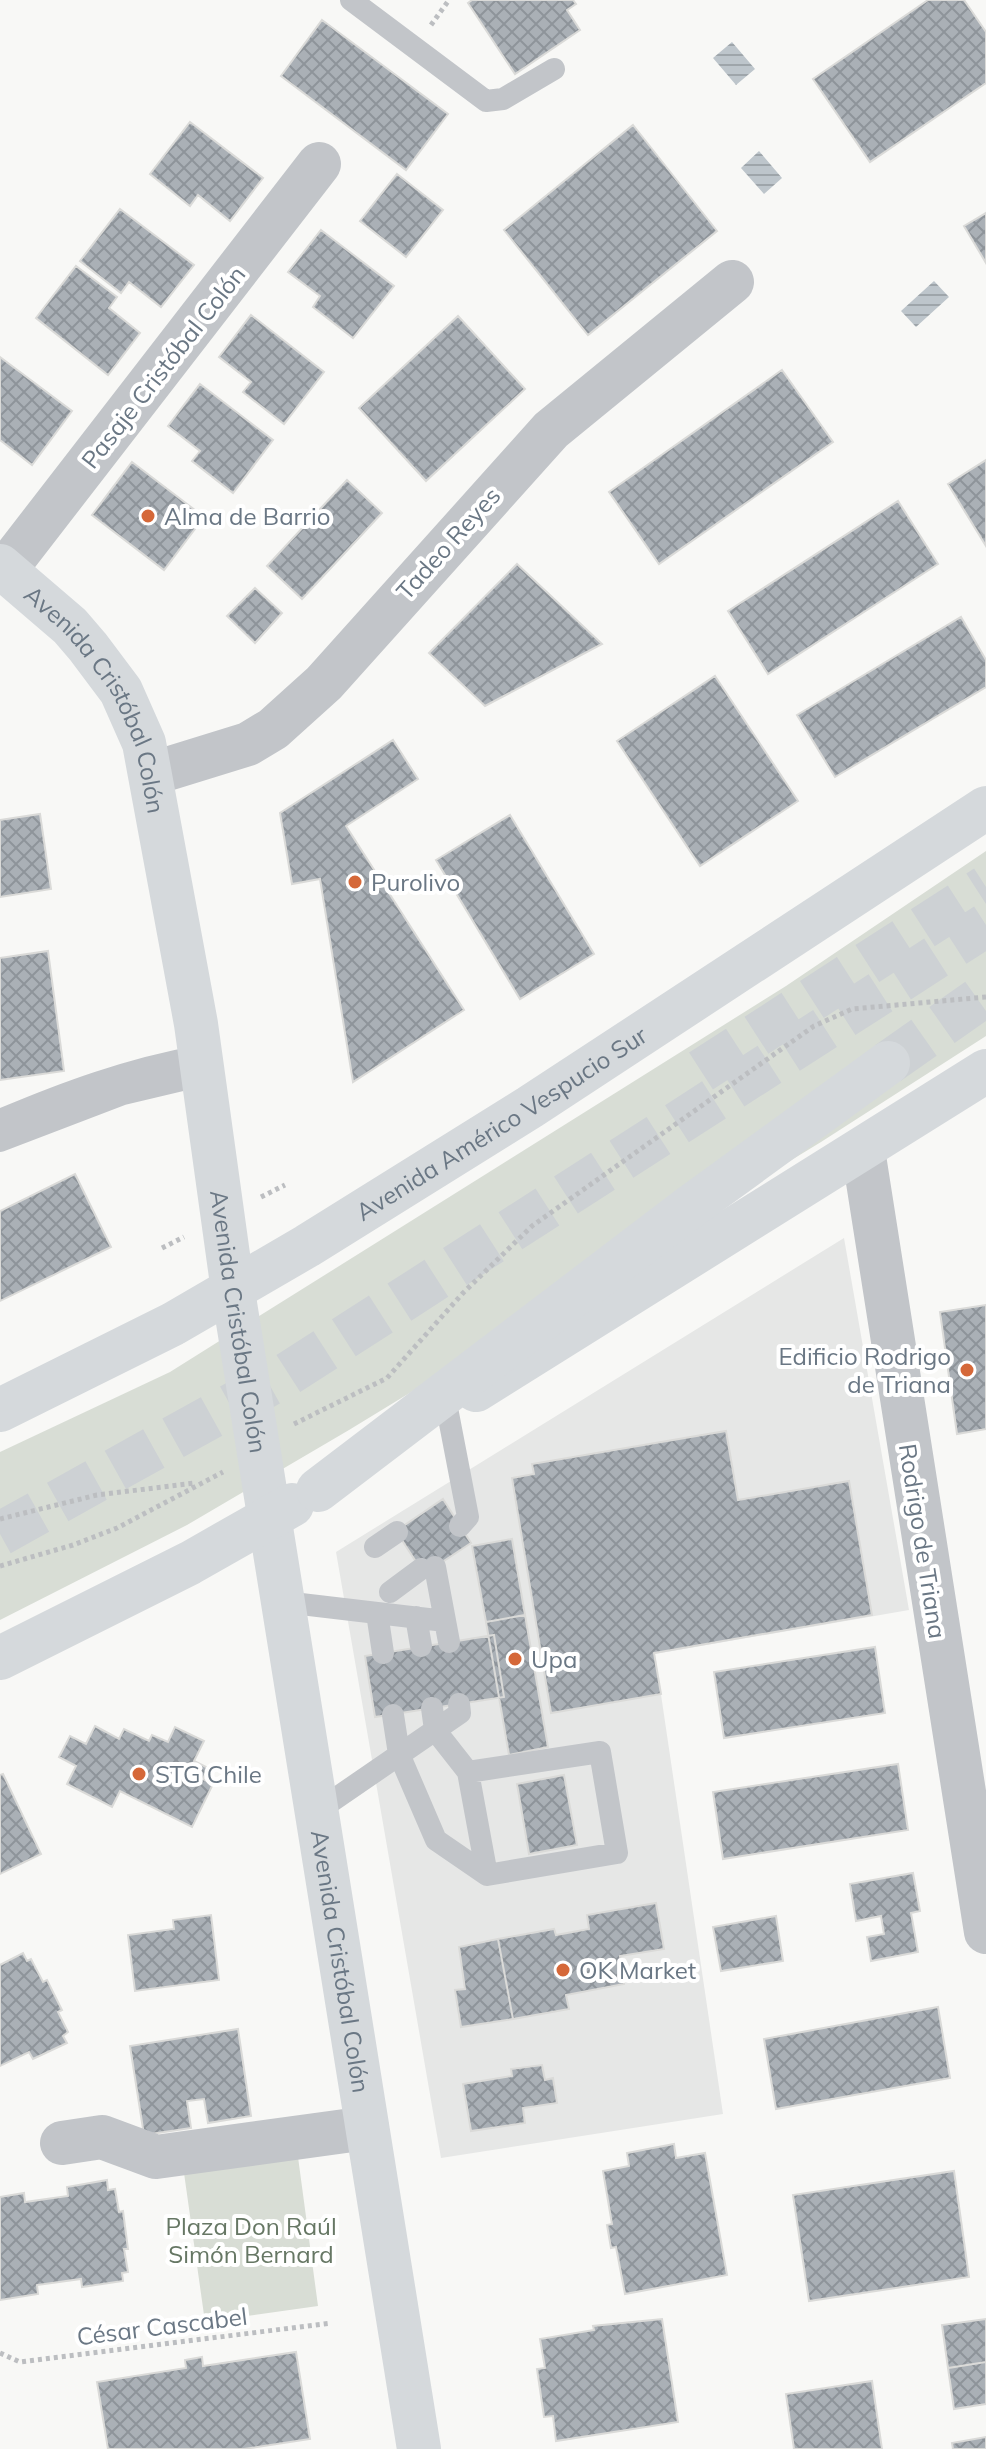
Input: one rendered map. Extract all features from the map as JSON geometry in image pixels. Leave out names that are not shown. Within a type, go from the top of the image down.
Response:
[{"type":"main road","name":"Avenida Cristóbal Colón","points":[[3,568],[70,626],[106,670],[132,713],[151,774],[202,1065],[233,1291],[419,2449]]},
{"type":"main road","name":"Avenida Américo Vespucio Sur","points":[[0,1410],[233,1291],[530,1107],[986,808]]},
{"type":"main road","points":[[318,1490],[690,1207],[888,1063]]},
{"type":"main road","points":[[0,1658],[270,1519],[986,1071]]},
{"type":"street","name":"Pasaje Cristóbal Colón","points":[[3,568],[319,164]]},
{"type":"street","name":"Tadeo Reyes","points":[[151,774],[248,744],[273,729],[324,683],[551,430],[732,282]]},
{"type":"street","name":"Rodrigo de Triana","points":[[863,1150],[986,1932]]},
{"type":"street","points":[[62,2143],[102,2137],[156,2157],[367,2128]]},
{"type":"lane","points":[[351,0],[486,101],[503,99],[554,69]]},
{"type":"lane","points":[[0,1120],[85,1084],[137,1068],[202,1065]]},
{"type":"lane","points":[[0,1141],[202,1065]]},
{"type":"lane","points":[[447,1408],[453,1494],[468,1517],[460,1526]]},
{"type":"lane","points":[[375,1547],[397,1532]]},
{"type":"lane","points":[[284,1602],[416,1617],[447,1632],[428,1568],[390,1592]]},
{"type":"lane","points":[[377,1613],[383,1653]]},
{"type":"lane","points":[[416,1617],[421,1646]]},
{"type":"lane","points":[[316,1812],[399,1754],[433,1719],[460,1713],[459,1704]]},
{"type":"lane","points":[[393,1715],[399,1754],[436,1840],[487,1875],[617,1853],[600,1752],[468,1772]]},
{"type":"lane","points":[[433,1719],[468,1772],[487,1875]]},
{"type":"path","points":[[308,1415],[387,1378],[463,1293],[532,1226],[814,1026],[852,1009],[986,997]]},
{"type":"path","points":[[0,1519],[97,1495],[199,1482],[117,1528],[61,1549],[0,1566]]},
{"type":"path","name":"César Cascabel","points":[[0,2353],[20,2362],[331,2323]]},
{"type":"shaded area","points":[[732,42],[755,69],[736,85],[713,58]]},
{"type":"shaded area","points":[[759,151],[782,178],[764,194],[741,168]]},
{"type":"shaded area","points":[[934,281],[949,297],[916,327],[901,311]]},
{"type":"shaded area","points":[[844,1238],[909,1610],[655,1654],[723,2114],[441,2158],[336,1552]]},
{"type":"green space","points":[[986,851],[986,1036],[821,1142],[349,1430],[187,1525],[0,1620],[0,1452],[170,1372],[786,986]]},
{"type":"green space","name":"Plaza Don Raúl Simón Bernard","points":[[298,2157],[318,2306],[205,2322],[184,2173]]},
{"type":"building","points":[[472,0],[573,0],[576,4],[567,10],[580,30],[515,74],[468,3]]},
{"type":"building","points":[[928,0],[964,0],[986,32],[986,83],[870,162],[813,79]]},
{"type":"building","points":[[322,20],[448,114],[406,170],[281,76]]},
{"type":"building","points":[[190,122],[263,178],[230,221],[198,195],[190,206],[150,174]]},
{"type":"building","points":[[633,125],[717,231],[588,335],[504,230]]},
{"type":"building","points":[[397,174],[443,210],[406,257],[360,221]]},
{"type":"building","points":[[120,209],[194,265],[161,307],[129,282],[121,293],[80,261]]},
{"type":"building","points":[[986,213],[986,263],[964,226]]},
{"type":"building","points":[[321,230],[394,286],[353,338],[313,307],[320,296],[288,272]]},
{"type":"building","points":[[76,266],[117,297],[109,308],[140,333],[108,375],[36,318]]},
{"type":"building","points":[[251,315],[324,372],[284,424],[243,392],[251,382],[219,357]]},
{"type":"building","points":[[458,316],[525,389],[426,481],[359,408]]},
{"type":"building","points":[[0,357],[72,411],[32,465],[0,440]]},
{"type":"building","points":[[782,370],[833,442],[659,564],[609,492]]},
{"type":"building","points":[[200,384],[273,440],[233,493],[192,461],[200,451],[168,426]]},
{"type":"building","points":[[986,460],[986,546],[948,484]]},
{"type":"building","name":"Alma de Barrio","points":[[132,462],[204,517],[164,570],[92,515]]},
{"type":"building","points":[[347,480],[382,513],[302,599],[267,566]]},
{"type":"building","points":[[898,501],[938,564],[768,674],[728,611]]},
{"type":"building","points":[[517,564],[602,644],[485,706],[429,653]]},
{"type":"building","points":[[255,588],[282,613],[255,643],[227,616]]},
{"type":"building","points":[[961,617],[986,660],[986,687],[835,777],[797,715]]},
{"type":"building","points":[[715,676],[798,801],[700,866],[617,741]]},
{"type":"building","points":[[393,740],[418,779],[346,826],[464,1010],[353,1082],[320,879],[292,884],[280,813]]},
{"type":"building","points":[[40,814],[51,889],[0,897],[0,820]]},
{"type":"building","points":[[510,815],[594,954],[520,999],[436,860]]},
{"type":"building","points":[[48,951],[64,1071],[0,1080],[0,958]]},
{"type":"building","points":[[75,1174],[111,1247],[0,1301],[0,1211]]},
{"type":"building","name":"Edificio Rodrigo de Triana","points":[[986,1305],[986,1429],[957,1434],[940,1312]]},
{"type":"building","name":"Edificio Rodrigo de Triana","points":[[986,1305],[986,1429],[957,1434],[940,1312]]},
{"type":"building","points":[[726,1431],[738,1500],[849,1481],[872,1615],[654,1653],[661,1694],[551,1713],[512,1478],[534,1474],[532,1464]]},
{"type":"building","points":[[443,1499],[471,1543],[424,1574],[396,1531]]},
{"type":"building","points":[[512,1539],[525,1615],[486,1622],[472,1546]]},
{"type":"building","points":[[525,1615],[548,1747],[509,1755],[486,1622]]},
{"type":"building","points":[[494,1635],[504,1697],[375,1717],[365,1656]]},
{"type":"building","points":[[875,1647],[885,1713],[724,1738],[714,1672]]},
{"type":"building","name":"STG Chile","points":[[95,1726],[119,1739],[124,1729],[149,1741],[152,1735],[168,1742],[175,1727],[204,1741],[194,1761],[208,1768],[203,1779],[213,1784],[192,1827],[120,1791],[112,1807],[67,1784],[76,1766],[59,1757],[70,1736],[86,1744]]},
{"type":"building","points":[[898,1764],[908,1830],[723,1859],[713,1792]]},
{"type":"building","points":[[3,1774],[41,1854],[0,1874],[0,1775]]},
{"type":"building","points":[[564,1775],[577,1845],[529,1854],[517,1784]]},
{"type":"building","points":[[913,1873],[920,1911],[911,1913],[918,1952],[871,1961],[867,1937],[884,1934],[881,1916],[856,1921],[850,1884]]},
{"type":"building","name":"OK Market","points":[[656,1903],[664,1949],[620,1956],[624,1984],[566,1995],[569,2009],[513,2019],[498,1939],[554,1929],[556,1935],[589,1929],[587,1915]]},
{"type":"building","points":[[211,1915],[219,1980],[135,1991],[128,1935],[174,1929],[173,1920]]},
{"type":"building","points":[[776,1916],[783,1961],[721,1971],[713,1927]]},
{"type":"building","points":[[498,1939],[513,2019],[461,2027],[455,1990],[465,1989],[459,1947]]},
{"type":"building","points":[[23,1953],[27,1961],[31,1959],[43,1982],[47,1980],[62,2010],[58,2012],[68,2032],[63,2036],[67,2043],[33,2059],[29,2052],[0,2066],[0,1965]]},
{"type":"building","points":[[938,2007],[950,2078],[776,2109],[764,2039]]},
{"type":"building","points":[[238,2029],[251,2116],[208,2123],[204,2099],[187,2101],[191,2128],[144,2135],[130,2046]]},
{"type":"building","points":[[542,2065],[545,2080],[553,2078],[557,2103],[523,2108],[525,2123],[471,2131],[463,2084],[512,2076],[511,2069]]},
{"type":"building","points":[[674,2144],[676,2158],[705,2153],[727,2275],[625,2294],[616,2247],[611,2248],[607,2225],[612,2224],[603,2171],[629,2166],[627,2153]]},
{"type":"building","points":[[954,2171],[969,2277],[809,2301],[793,2195]]},
{"type":"building","points":[[107,2180],[108,2190],[115,2189],[119,2212],[123,2211],[128,2272],[122,2273],[123,2281],[82,2287],[81,2279],[37,2285],[38,2294],[0,2300],[0,2197],[24,2193],[25,2202],[68,2196],[67,2187]]},
{"type":"building","points":[[662,2319],[678,2422],[556,2441],[553,2416],[544,2417],[537,2369],[545,2368],[540,2339],[594,2330],[593,2326]]},
{"type":"building","points":[[986,2319],[986,2362],[948,2368],[942,2325]]},
{"type":"building","points":[[296,2352],[310,2439],[244,2449],[108,2449],[97,2382],[186,2368],[185,2360],[202,2357],[203,2366]]},
{"type":"building","points":[[986,2362],[986,2404],[954,2409],[948,2368]]},
{"type":"building","points":[[872,2381],[882,2449],[794,2449],[786,2394]]},
{"type":"building","points":[[986,2437],[986,2449],[953,2449],[952,2443]]},
{"type":"tunnel","points":[[701,1071],[986,887]]},
{"type":"tunnel","points":[[0,1534],[286,1375],[986,925]]},
{"type":"tunnel","points":[[888,1063],[986,994]]},
{"type":"place","name":"Alma de Barrio","points":[[148,516]]},
{"type":"place","name":"Purolivo","points":[[355,882]]},
{"type":"place","name":"Edificio Rodrigo de Triana","points":[[967,1370]]},
{"type":"place","name":"Upa","points":[[515,1659]]},
{"type":"place","name":"STG Chile","points":[[139,1774]]},
{"type":"place","name":"OK Market","points":[[563,1970]]}]
